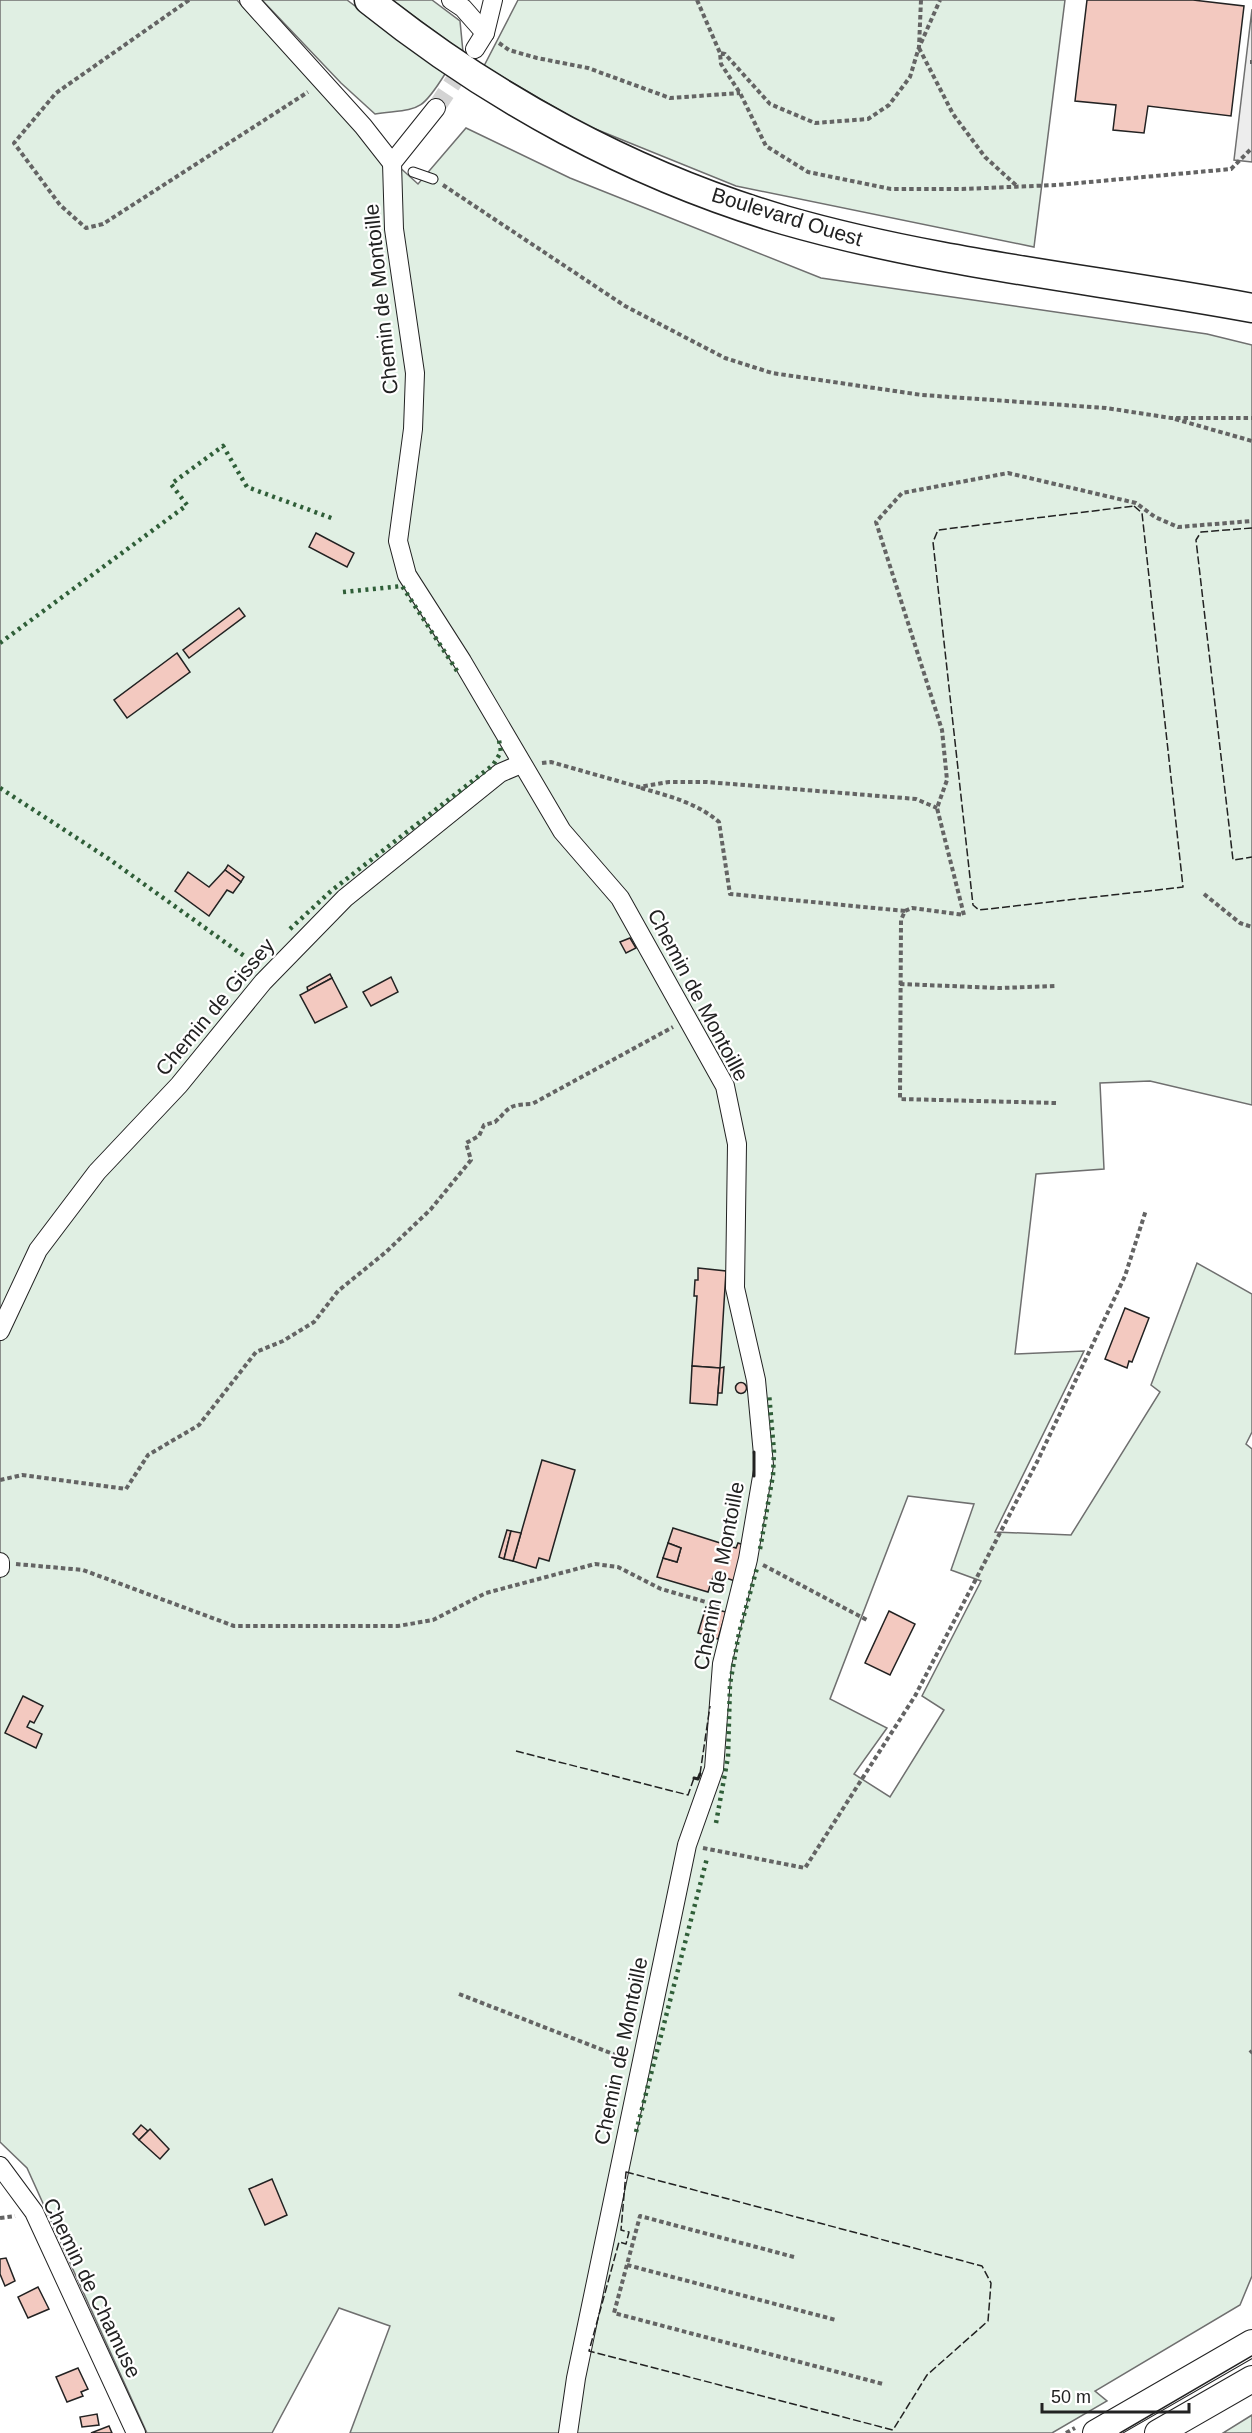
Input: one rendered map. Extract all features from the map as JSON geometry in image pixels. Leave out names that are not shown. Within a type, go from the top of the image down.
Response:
[{"type":"main road","name":"Boulevard Ouest","points":[[369,0],[446,57],[544,118],[623,159],[735,204],[833,233],[942,257],[1252,308]]},
{"type":"main road","points":[[1096,2433],[1252,2343]]},
{"type":"main road","points":[[1158,2433],[1252,2379]]},
{"type":"street","points":[[249,0],[324,82],[392,163],[436,108]]},
{"type":"street","points":[[451,0],[463,8],[485,33]]},
{"type":"street","points":[[475,49],[485,33],[493,0]]},
{"type":"street","name":"Chemin de Montoille","points":[[392,163],[394,229],[415,373],[412,439],[398,541],[407,575],[462,661],[562,831],[620,898],[725,1086],[737,1144],[735,1288],[756,1380],[764,1465],[748,1559],[722,1664],[714,1769],[687,1845],[576,2378],[568,2433]]},
{"type":"street","name":"Chemin de Gissey","points":[[0,1331],[38,1250],[97,1172],[179,1085],[263,982],[345,898],[500,774],[521,764]]},
{"type":"street","name":"Chemin de Chamuse","points":[[0,2166],[34,2212],[136,2433]]},
{"type":"lane","points":[[413,172],[434,179]]},
{"type":"path","points":[[189,0],[56,93],[14,143],[60,205],[86,228],[103,224],[324,82]]},
{"type":"path","points":[[697,0],[720,53],[721,64],[740,93],[766,146],[808,172],[891,189],[1019,188],[1231,170],[1252,148]]},
{"type":"path","points":[[921,0],[919,47],[952,114],[985,157],[1019,188]]},
{"type":"path","points":[[720,53],[724,54],[771,104],[815,123],[868,119],[889,105],[910,77],[919,47],[940,0]]},
{"type":"path","points":[[485,33],[509,50],[588,68],[670,98],[740,93]]},
{"type":"path","points":[[434,179],[625,306],[725,358],[753,367],[772,373],[922,395],[1106,408],[1171,418],[1252,441]]},
{"type":"path","points":[[1171,418],[1252,418]]},
{"type":"path","points":[[521,764],[551,762],[676,797],[709,813],[719,822],[730,894],[905,911],[912,908],[964,915],[937,808],[947,780],[942,730],[876,522],[902,493],[1008,473],[1136,504],[1155,517],[1178,527],[1252,521]]},
{"type":"path","points":[[639,787],[669,782],[707,782],[916,799],[937,808]]},
{"type":"path","points":[[1204,894],[1240,923],[1252,927]]},
{"type":"path","points":[[905,911],[901,920],[900,937],[900,1099],[1056,1103]]},
{"type":"path","points":[[900,984],[999,988],[1057,986]]},
{"type":"path","points":[[0,1480],[22,1475],[126,1489],[148,1455],[199,1425],[256,1352],[283,1341],[314,1322],[338,1291],[386,1252],[431,1209],[471,1160],[466,1143],[479,1136],[484,1125],[495,1122],[501,1112],[514,1105],[532,1104],[590,1070],[689,1019]]},
{"type":"path","points":[[687,1845],[805,1868],[915,1696],[1037,1462],[1125,1276],[1146,1210]]},
{"type":"path","points":[[748,1559],[867,1620]]},
{"type":"path","points":[[0,1565],[83,1570],[234,1626],[398,1626],[433,1620],[486,1593],[595,1564],[618,1567],[661,1589],[735,1610]]},
{"type":"path","points":[[459,1994],[641,2065]]},
{"type":"path","points":[[794,2257],[640,2216],[614,2313],[883,2384]]},
{"type":"path","points":[[627,2265],[836,2320]]},
{"type":"green space","points":[[0,0],[237,0],[340,113],[418,184],[466,128],[570,178],[821,278],[1207,334],[1252,345],[1252,1105],[1150,1081],[1100,1083],[1104,1169],[1036,1174],[1015,1354],[1084,1351],[995,1532],[1071,1535],[1160,1392],[1151,1385],[1197,1263],[1252,1294],[1252,1432],[1246,1444],[1252,1449],[1252,2276],[1240,2305],[1095,2391],[1107,2401],[1052,2433],[350,2433],[390,2326],[339,2308],[272,2433],[147,2433],[27,2168],[0,2142]],"holes":[[[908,1496],[974,1504],[951,1570],[981,1581],[922,1696],[944,1710],[890,1797],[854,1774],[887,1728],[830,1699]]]},
{"type":"green space","points":[[262,0],[347,0],[445,74],[430,96],[417,107],[375,114],[341,83]]},
{"type":"green space","points":[[392,0],[432,0],[460,21],[463,52]]},
{"type":"green space","points":[[518,0],[1065,0],[1034,247],[736,186],[583,124],[484,66]]},
{"type":"green space","points":[[1252,2415],[1252,2433],[1223,2433]]},
{"type":"shaded area","points":[[1252,9],[1252,162],[1234,160]]},
{"type":"building","points":[[1087,0],[1193,0],[1244,6],[1231,116],[1148,106],[1144,133],[1113,130],[1116,105],[1075,101]]},
{"type":"building","points":[[316,533],[354,553],[347,567],[309,547]]},
{"type":"building","points":[[239,608],[245,616],[189,658],[183,650]]},
{"type":"building","points":[[177,653],[190,672],[127,718],[114,700]]},
{"type":"building","points":[[228,865],[244,877],[241,882],[225,870]]},
{"type":"building","points":[[225,870],[241,882],[233,893],[227,890],[209,916],[175,891],[188,872],[209,887]]},
{"type":"building","points":[[630,938],[636,948],[626,953],[620,942]]},
{"type":"building","points":[[330,974],[332,978],[308,991],[307,987]]},
{"type":"building","points":[[391,977],[398,992],[371,1006],[363,992]]},
{"type":"building","points":[[332,978],[347,1007],[315,1023],[300,995]]},
{"type":"building","points":[[698,1268],[726,1271],[720,1368],[692,1366],[697,1296],[694,1296]]},
{"type":"building","points":[[1125,1308],[1149,1318],[1132,1362],[1129,1361],[1127,1368],[1105,1359]]},
{"type":"building","points":[[692,1366],[720,1368],[717,1405],[690,1403]]},
{"type":"building","points":[[724,1367],[722,1393],[718,1393],[720,1368]]},
{"type":"building","points":[[741,1382],[747,1388],[741,1394],[735,1388]]},
{"type":"building","points":[[542,1460],[575,1470],[549,1561],[539,1558],[536,1568],[513,1561]]},
{"type":"building","points":[[673,1528],[736,1548],[738,1543],[744,1545],[735,1581],[714,1574],[708,1592],[657,1577],[663,1558],[677,1562],[681,1548],[668,1543]]},
{"type":"building","points":[[507,1530],[511,1531],[504,1559],[499,1557]]},
{"type":"building","points":[[511,1531],[521,1533],[513,1561],[504,1559]]},
{"type":"building","points":[[668,1543],[681,1548],[677,1562],[663,1558]]},
{"type":"building","points":[[706,1607],[726,1612],[718,1639],[698,1633]]},
{"type":"building","points":[[889,1611],[915,1624],[890,1675],[865,1663]]},
{"type":"building","points":[[23,1696],[43,1706],[34,1723],[30,1721],[27,1727],[42,1734],[36,1748],[5,1733]]},
{"type":"building","points":[[141,2125],[148,2131],[139,2140],[133,2134]]},
{"type":"building","points":[[150,2129],[169,2149],[160,2159],[139,2140]]},
{"type":"building","points":[[272,2179],[287,2215],[265,2225],[249,2189]]},
{"type":"building","points":[[6,2258],[15,2281],[5,2286],[0,2274],[0,2259]]},
{"type":"building","points":[[38,2287],[49,2309],[28,2318],[18,2297]]},
{"type":"building","points":[[78,2368],[88,2389],[81,2392],[83,2396],[67,2402],[56,2377]]},
{"type":"building","points":[[97,2414],[99,2425],[82,2427],[80,2417]]},
{"type":"building","points":[[109,2426],[112,2433],[91,2433]]},
{"type":"tunnel","points":[[436,108],[467,61]]},
{"type":"tram line","points":[[1120,2433],[1252,2356]]},
{"type":"hedge","points":[[0,643],[187,505],[171,484],[223,446],[247,487],[334,519]]},
{"type":"hedge","points":[[343,592],[402,586],[459,674]]},
{"type":"hedge","points":[[290,929],[331,891],[493,765],[501,752],[499,740]]},
{"type":"hedge","points":[[0,788],[109,859],[247,958]]},
{"type":"hedge","points":[[760,1549],[773,1475],[774,1452],[769,1393]]},
{"type":"hedge","points":[[716,1823],[728,1757],[730,1684],[739,1633],[757,1568]]},
{"type":"hedge","points":[[636,2132],[707,1858]]},
{"type":"fence","points":[[1134,506],[1142,513],[1183,887],[979,910],[973,905],[933,542],[938,530],[1134,506]]},
{"type":"fence","points":[[1252,528],[1201,532],[1196,540],[1233,860],[1252,857]]},
{"type":"fence","points":[[700,1774],[710,1706]]},
{"type":"fence","points":[[516,1751],[688,1795],[694,1778]]},
{"type":"fence","points":[[626,2172],[982,2266],[991,2283],[988,2321],[927,2375],[893,2430],[589,2351],[619,2242],[626,2244],[629,2232],[621,2230],[626,2172]]},
{"type":"wall","points":[[754,1452],[754,1476]]},
{"type":"wall","points":[[694,1778],[698,1779],[700,1774]]}]
